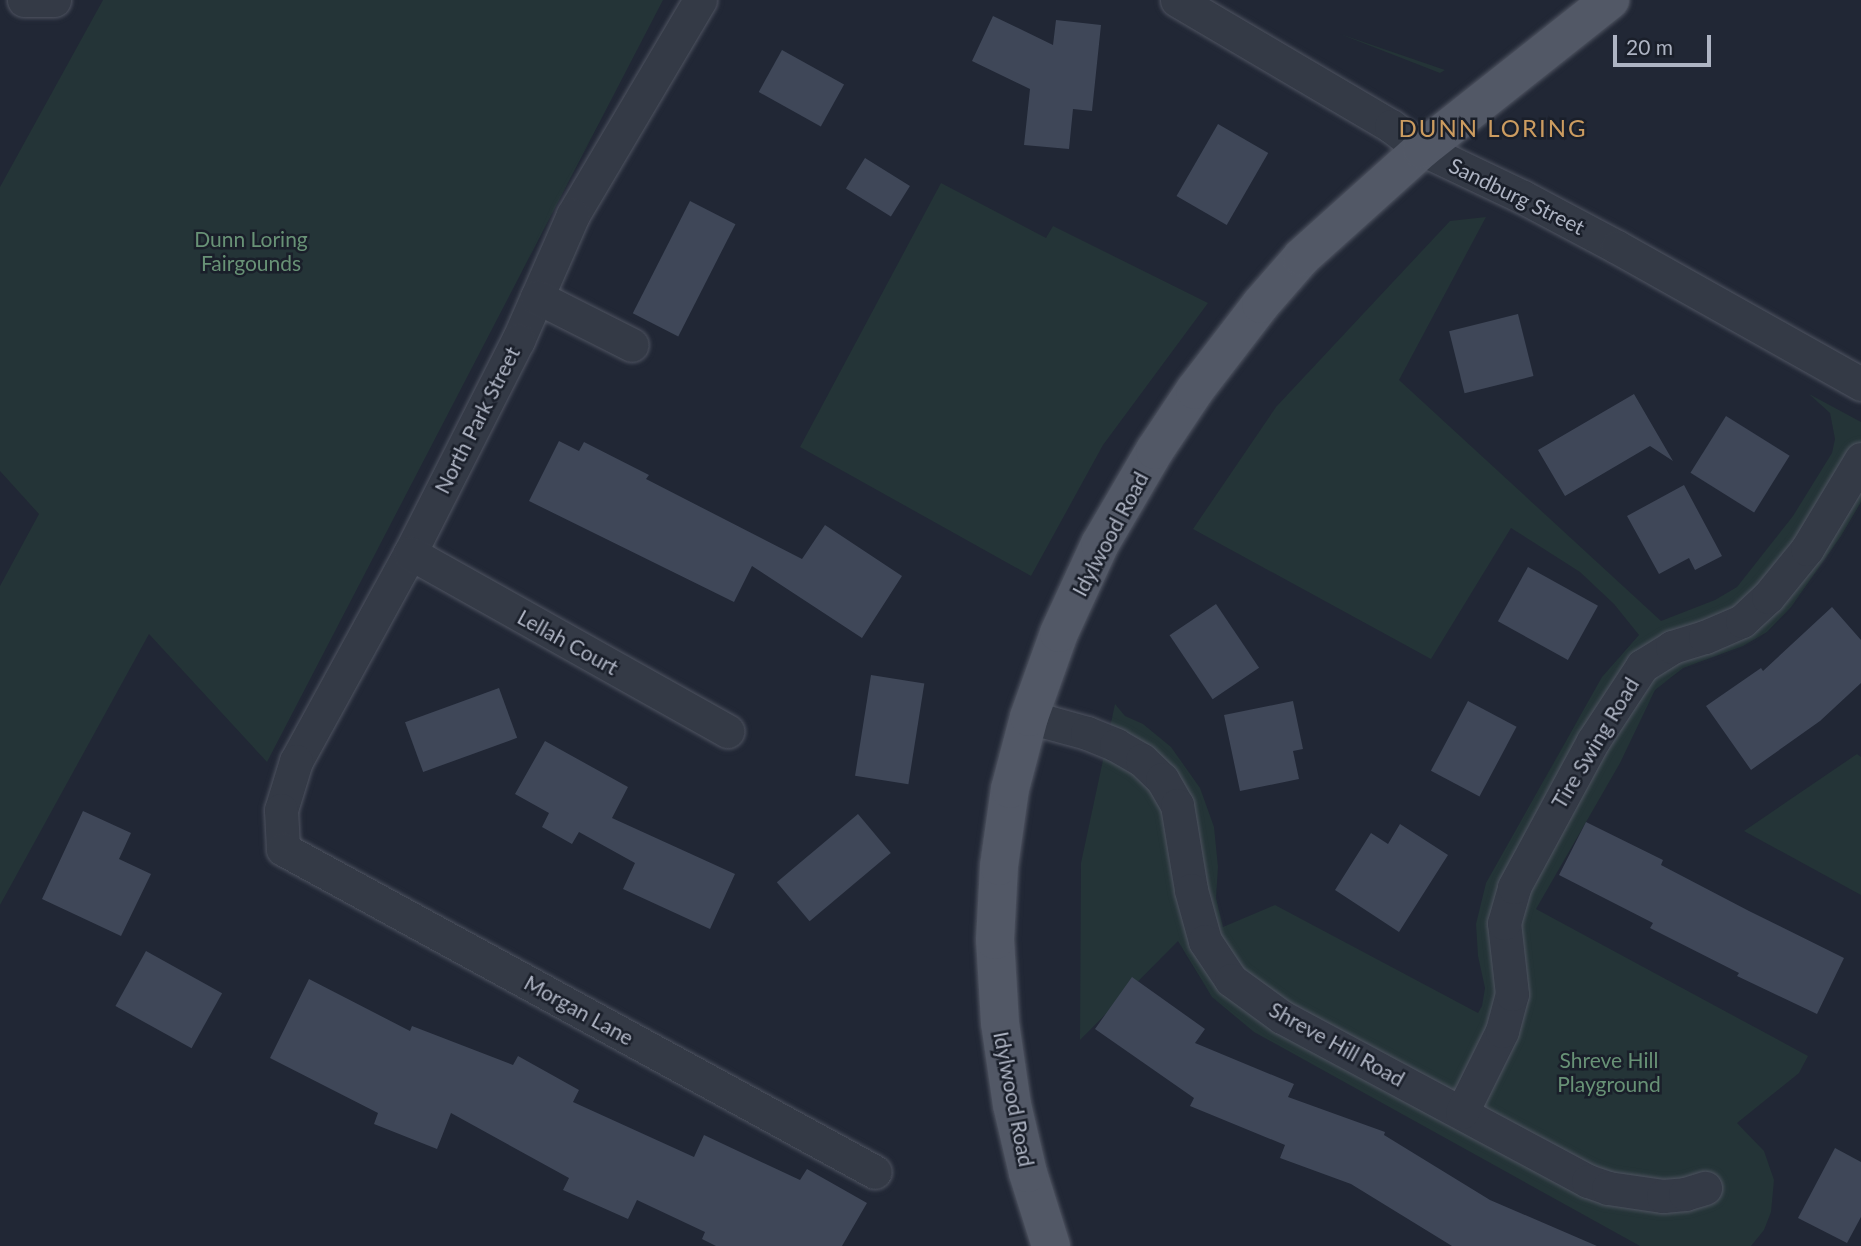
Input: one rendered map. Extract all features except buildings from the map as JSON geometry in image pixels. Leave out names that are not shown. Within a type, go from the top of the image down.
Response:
[{"type":"main road","name":"Idylwood Road","points":[[1051,1246],[1028,1173],[1012,1105],[1000,1023],[995,940],[999,866],[1010,789],[1029,717],[1059,633],[1100,544],[1195,390],[1261,304],[1302,257],[1422,149],[1610,0]]},
{"type":"street","points":[[24,0],[54,0]]},
{"type":"street","name":"North Park Street","points":[[283,849],[281,810],[290,774],[410,553],[537,297],[573,215],[700,0]]},
{"type":"street","name":"Sandburg Street","points":[[1177,0],[1391,126],[1422,149],[1606,240],[1861,384]]},
{"type":"street","points":[[537,297],[632,345]]},
{"type":"street","name":"Tire Swing Road","points":[[1462,1112],[1502,1031],[1512,994],[1504,923],[1514,887],[1593,741],[1642,666],[1672,647],[1742,621],[1768,597],[1807,549],[1861,459]]},
{"type":"street","name":"Lellah Court","points":[[410,553],[727,731]]},
{"type":"street","name":"Shreve Hill Road","points":[[1029,717],[1087,733],[1116,745],[1142,760],[1162,779],[1177,805],[1191,890],[1205,941],[1231,980],[1282,1017],[1588,1181],[1608,1188],[1662,1196],[1705,1188]]},
{"type":"street","name":"Morgan Lane","points":[[283,849],[875,1172]]},
{"type":"green space","name":"Dunn Loring Fairgounds","points":[[103,0],[663,0],[267,762],[149,634],[0,905],[0,586],[39,514],[0,471],[0,187]]},
{"type":"green space","points":[[1340,34],[1445,70],[1440,73]]},
{"type":"green space","points":[[941,183],[1046,238],[1053,226],[1208,303],[1103,445],[1031,576],[800,447]]},
{"type":"green space","name":"Shreve Hill Playground","points":[[1486,217],[1399,380],[1661,621],[1715,600],[1737,587],[1793,516],[1832,453],[1835,439],[1830,413],[1809,394],[1861,422],[1861,502],[1841,536],[1791,607],[1767,632],[1743,646],[1683,668],[1655,690],[1620,763],[1536,909],[1808,1056],[1799,1073],[1737,1123],[1764,1151],[1774,1180],[1771,1212],[1764,1230],[1751,1246],[1640,1246],[1254,1032],[1212,997],[1178,941],[1080,1040],[1081,863],[1115,704],[1125,716],[1143,724],[1171,747],[1200,788],[1214,827],[1218,867],[1216,898],[1223,927],[1275,905],[1478,1013],[1482,1006],[1485,988],[1478,956],[1476,924],[1486,883],[1602,677],[1639,635],[1614,604],[1580,572],[1511,528],[1431,659],[1193,529],[1276,407],[1450,221]]},
{"type":"green space","points":[[1857,754],[1861,757],[1861,895],[1744,831]]},
{"type":"district","name":"DUNN LORING","points":[[1493,128]]}]
